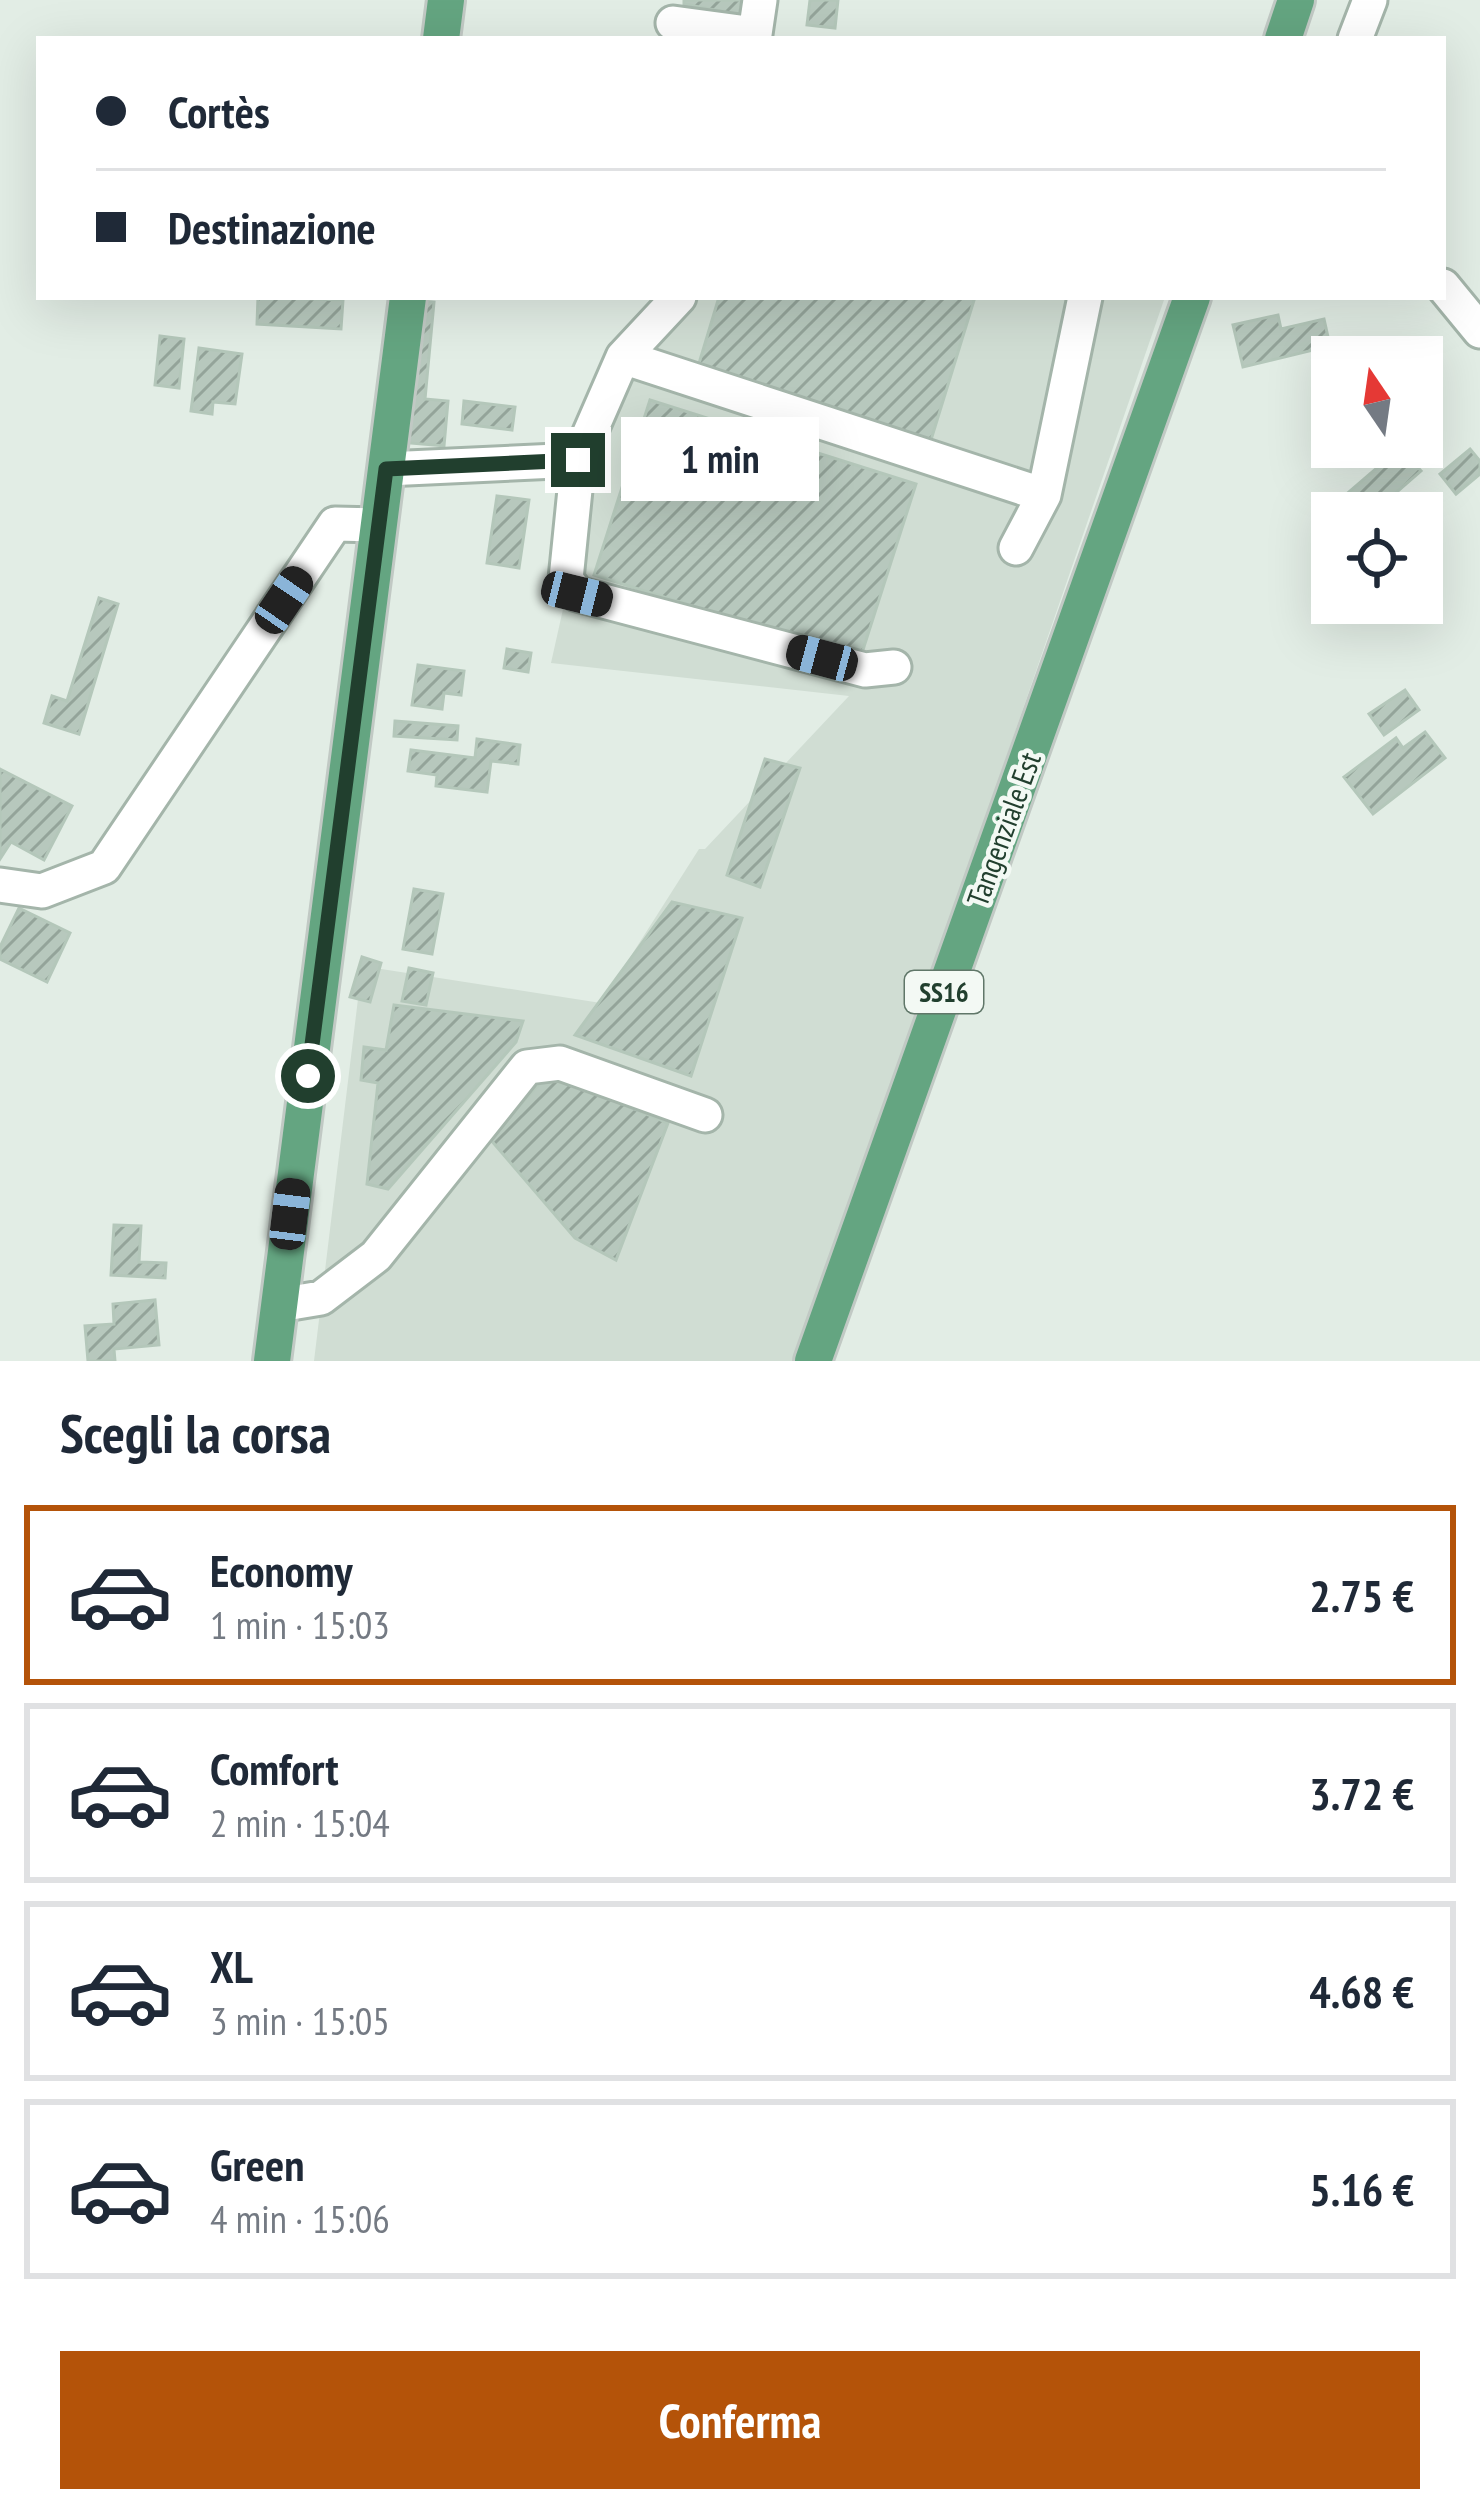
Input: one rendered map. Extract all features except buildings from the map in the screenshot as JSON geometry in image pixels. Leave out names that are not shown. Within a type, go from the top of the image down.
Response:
[{"type":"main road","points":[[441,36],[446,0]]},
{"type":"main road","points":[[1283,36],[1296,0]]},
{"type":"main road","points":[[272,1361],[408,300]]},
{"type":"main road","name":"Tangenziale Est","points":[[813,1361],[1191,300]]},
{"type":"street","points":[[673,23],[755,34],[760,0]]},
{"type":"street","points":[[1356,36],[1370,0]]},
{"type":"street","points":[[1446,290],[1480,331]]},
{"type":"street","points":[[677,300],[623,357],[578,460],[566,579],[577,594],[865,670],[894,667]]},
{"type":"street","points":[[1016,548],[1044,495],[1084,300]]},
{"type":"street","points":[[623,357],[1044,495]]},
{"type":"street","points":[[386,469],[578,460]]},
{"type":"street","points":[[0,884],[42,891],[104,867],[335,524],[379,525]]},
{"type":"street","points":[[279,1305],[321,1298],[376,1256],[527,1067],[560,1064],[705,1115]]},
{"type":"shaded area","points":[[677,300],[1164,300],[798,1361],[314,1361],[362,966],[601,1003],[699,849],[705,849],[849,696],[551,663],[613,385]]},
{"type":"route","points":[[308,1076],[386,469],[578,460]]}]
